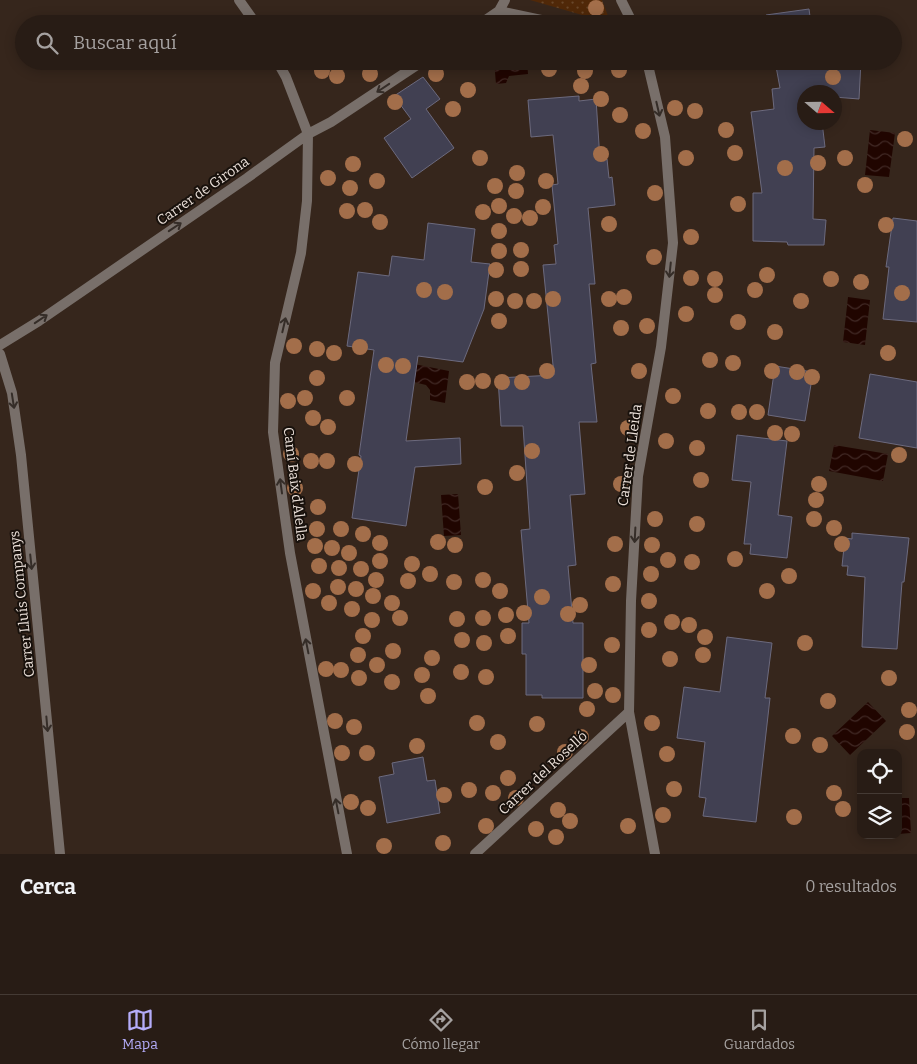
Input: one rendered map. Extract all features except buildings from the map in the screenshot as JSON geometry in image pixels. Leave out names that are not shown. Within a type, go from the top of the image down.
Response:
[{"type":"street","points":[[239,0],[250,15]]},
{"type":"street","points":[[493,15],[499,11],[505,0]]},
{"type":"street","points":[[621,0],[628,15]]},
{"type":"street","points":[[499,11],[518,15]]},
{"type":"street","name":"Camí Baix d'Alella","points":[[282,70],[308,134],[307,201],[301,254],[275,363],[273,432],[290,553],[347,854]]},
{"type":"street","name":"Carrer de Girona","points":[[0,345],[55,310],[308,134],[331,122],[409,70]]},
{"type":"street","name":"Carrer de Lleida","points":[[649,70],[665,137],[673,243],[661,347],[638,476],[631,601],[629,712],[655,854]]},
{"type":"street","name":"Carrer Lluís Companys","points":[[0,354],[12,393],[21,455],[60,854]]},
{"type":"street","name":"Carrer del Roselló","points":[[475,854],[629,712]]},
{"type":"shaded area","points":[[530,0],[602,0],[608,15],[582,15]]},
{"type":"water","points":[[495,70],[528,70],[528,74],[509,76],[506,83],[496,84]]},
{"type":"water","points":[[870,130],[895,133],[889,177],[865,175]]},
{"type":"water","points":[[848,297],[870,300],[865,345],[843,342]]},
{"type":"water","points":[[404,362],[449,371],[445,403],[430,400],[430,390],[426,385],[401,379]]},
{"type":"water","points":[[834,445],[888,454],[883,481],[829,471]]},
{"type":"water","points":[[458,494],[461,535],[444,536],[441,495]]},
{"type":"water","points":[[868,702],[886,721],[850,755],[832,736]]},
{"type":"water","points":[[902,798],[909,798],[911,833],[902,834]]}]
